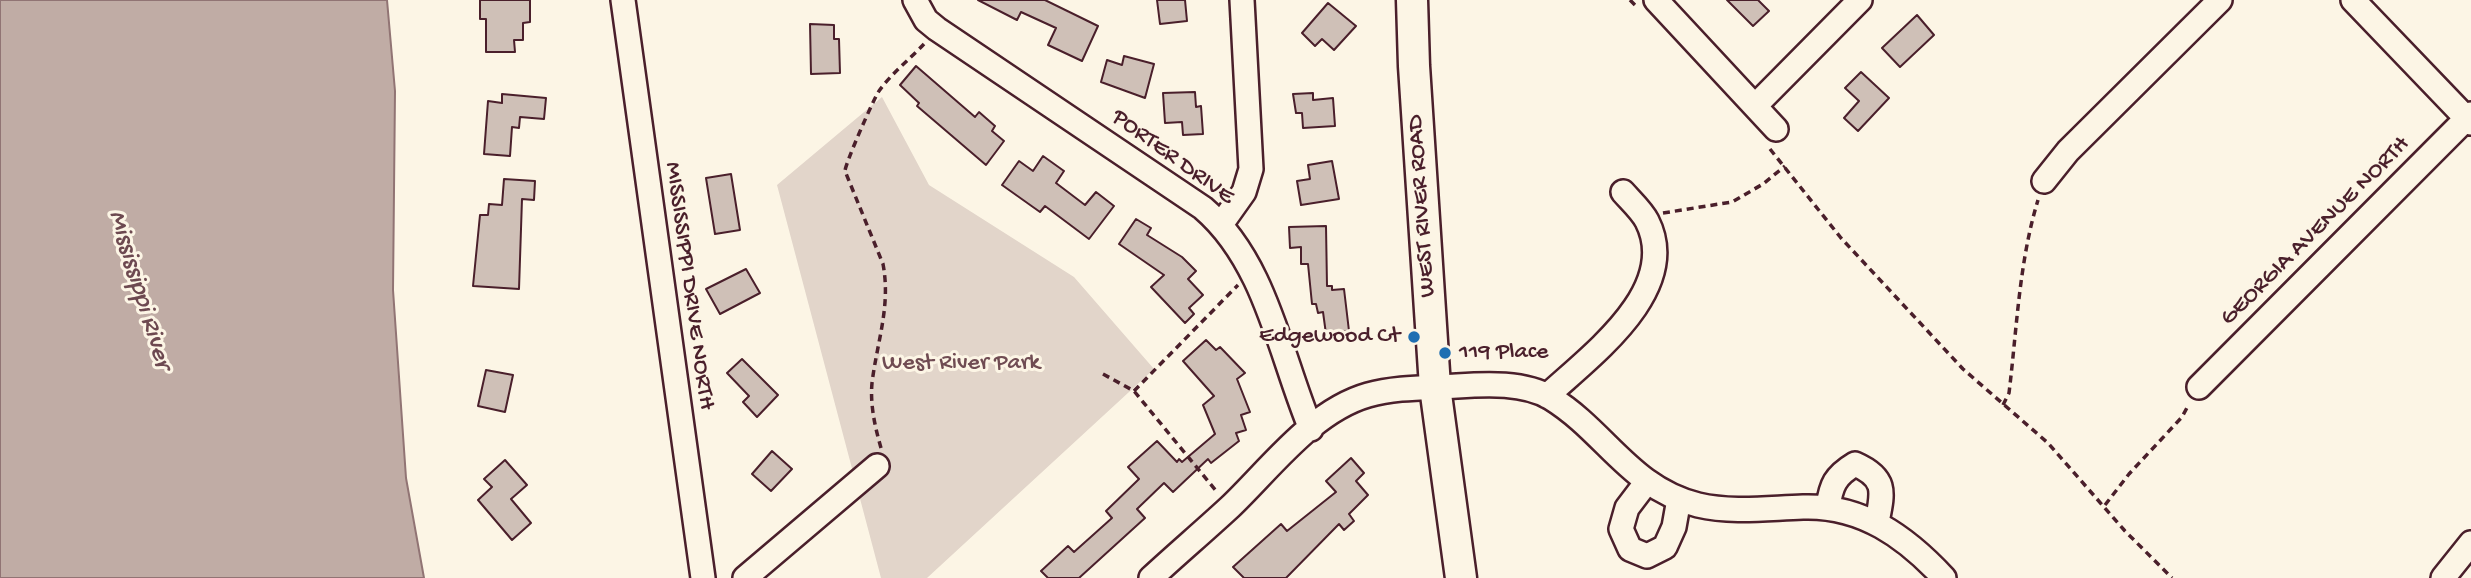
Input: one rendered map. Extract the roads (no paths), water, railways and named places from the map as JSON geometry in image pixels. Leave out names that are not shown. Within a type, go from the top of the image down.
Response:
[{"type":"main road","name":"WEST RIVER ROAD","points":[[1412,0],[1435,387],[1461,578]]},
{"type":"street","name":"MISSISSIPPI DRIVE NORTH","points":[[623,0],[703,578]]},
{"type":"street","name":"PORTER DRIVE","points":[[915,0],[926,20],[937,29],[1222,223],[1252,271],[1311,429]]},
{"type":"street","points":[[1222,223],[1244,192],[1251,169],[1242,0]]},
{"type":"street","points":[[1756,105],[1860,0]]},
{"type":"street","points":[[2044,181],[2068,151],[2220,0]]},
{"type":"street","points":[[2353,0],[2469,119]]},
{"type":"street","points":[[1651,8],[1756,105],[1770,136]]},
{"type":"street","name":"GEORGIA AVENUE NORTH","points":[[2199,387],[2469,119]]},
{"type":"street","points":[[1547,396],[1604,344],[1635,308],[1654,269],[1652,235],[1647,220],[1623,192]]},
{"type":"street","points":[[1151,578],[1327,416],[1367,396],[1435,387],[1504,386],[1547,396],[1586,424],[1631,472],[1646,483],[1679,499],[1742,510],[1828,507],[1877,522],[1924,556],[1944,578]]},
{"type":"street","points":[[1828,507],[1831,484],[1840,473],[1855,464],[1873,472],[1882,490],[1877,522]]},
{"type":"street","points":[[745,578],[877,466]]},
{"type":"street","points":[[1646,483],[1628,508],[1621,529],[1630,550],[1647,556],[1665,547],[1674,527],[1679,499]]},
{"type":"street","points":[[2444,578],[2471,543]]},
{"type":"water","name":"Mississippi River","points":[[0,0],[387,0],[395,91],[393,290],[406,478],[424,578],[0,578]]},
{"type":"place","name":"Edgewood Ct","points":[[1414,337]]},
{"type":"place","name":"119 Place","points":[[1445,353]]},
{"type":"park label","name":"West River Park","points":[[961,364]]}]
